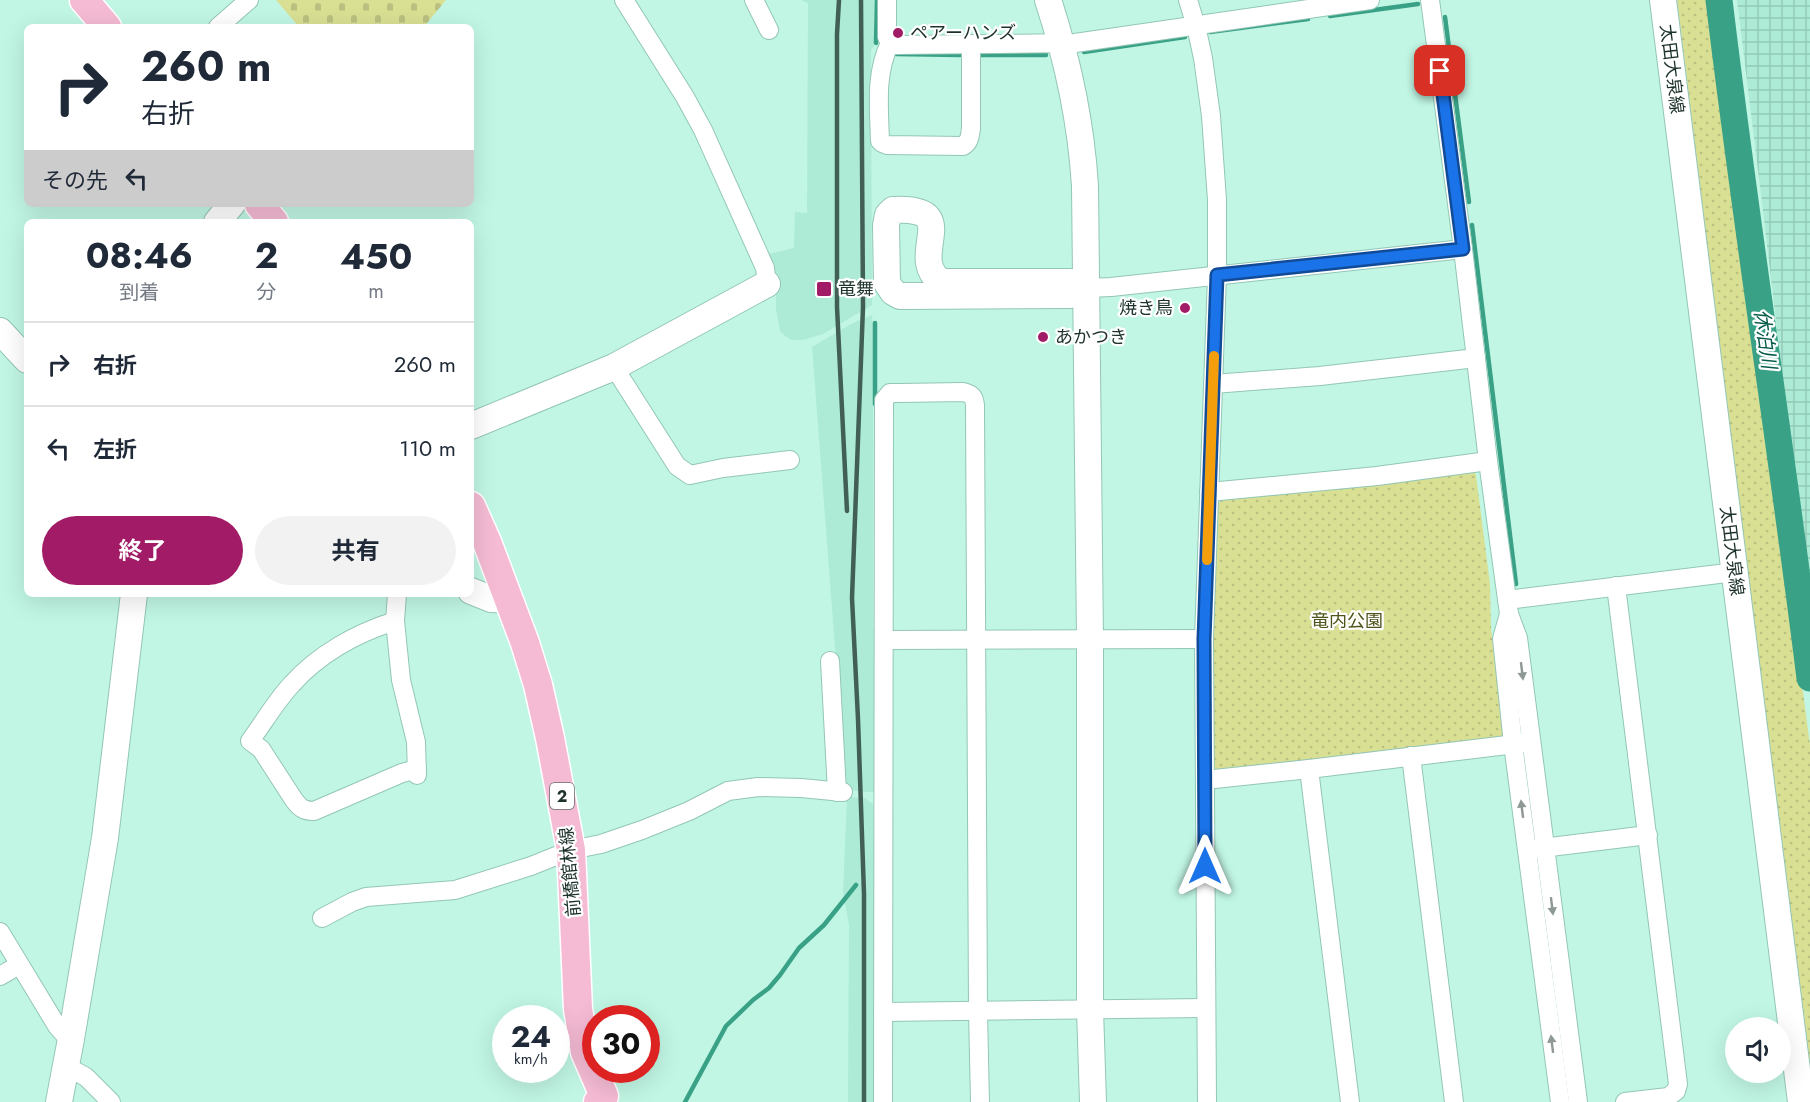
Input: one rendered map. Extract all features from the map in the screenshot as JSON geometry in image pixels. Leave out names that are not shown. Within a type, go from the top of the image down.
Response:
[{"type":"main road","points":[[84,0],[104,24]]},
{"type":"main road","points":[[261,207],[271,219]]},
{"type":"main road","name":"前橋館林線","points":[[474,513],[510,600],[538,685],[557,769],[571,850],[581,1034],[585,1052],[604,1100]]},
{"type":"street","points":[[221,24],[249,0]]},
{"type":"street","points":[[474,425],[614,367],[767,284],[765,268],[703,130],[624,0]]},
{"type":"street","points":[[754,0],[770,30]]},
{"type":"street","points":[[887,0],[887,37],[890,43],[895,45],[1062,43],[1370,0]]},
{"type":"street","points":[[1048,0],[1062,43],[1074,95],[1083,162],[1087,288],[1090,640],[1090,1009],[1094,1102]]},
{"type":"street","points":[[1188,0],[1203,58],[1212,126],[1217,200],[1217,275],[1204,639],[1207,1102]]},
{"type":"street","points":[[1430,0],[1508,607],[1518,638],[1522,743],[1536,848],[1578,1102]]},
{"type":"street","name":"太田大泉線","points":[[1663,0],[1801,1102]]},
{"type":"street","points":[[890,43],[879,81],[880,141],[887,145],[963,146],[970,138],[971,128],[971,44]]},
{"type":"street","points":[[220,219],[230,207]]},
{"type":"street","points":[[1087,288],[1071,282],[941,282],[930,272],[928,256],[931,225],[929,218],[925,213],[905,210],[893,210],[888,215],[886,225],[887,283],[893,292],[900,296],[1070,295],[1087,288],[1463,249]]},
{"type":"street","points":[[0,331],[24,357]]},
{"type":"street","points":[[1213,384],[1320,376],[1476,358]]},
{"type":"street","points":[[614,367],[677,466],[690,475],[790,459]]},
{"type":"street","points":[[883,1102],[884,400],[890,393],[963,392],[972,396],[975,405],[980,1102]]},
{"type":"street","points":[[1209,492],[1377,476],[1488,461]]},
{"type":"street","points":[[1508,607],[1616,586],[1735,572]]},
{"type":"street","points":[[1616,586],[1678,1084],[1676,1091],[1668,1097],[1625,1102]]},
{"type":"street","points":[[474,592],[491,599],[510,600]]},
{"type":"street","points":[[58,1102],[105,838],[134,597]]},
{"type":"street","points":[[396,621],[342,644],[300,675],[250,741],[261,749],[301,808],[307,811],[314,811],[402,773],[417,772],[416,742],[400,680],[397,597]]},
{"type":"street","points":[[884,640],[1204,639]]},
{"type":"street","points":[[322,918],[366,897],[455,890],[531,866],[571,850],[601,844],[642,830],[690,811],[728,792],[758,787],[840,792],[830,661]]},
{"type":"street","points":[[1205,780],[1522,743]]},
{"type":"street","points":[[1411,756],[1454,1102]]},
{"type":"street","points":[[1309,769],[1350,1102]]},
{"type":"street","points":[[1536,848],[1648,835]]},
{"type":"street","points":[[1536,848],[1560,1102]]},
{"type":"street","points":[[0,932],[57,1026],[71,1039]]},
{"type":"street","points":[[0,976],[19,965]]},
{"type":"street","points":[[883,1012],[1205,1008]]},
{"type":"street","points":[[66,1066],[86,1077],[111,1102]]},
{"type":"shaded area","points":[[801,0],[875,0],[874,46],[871,50],[872,305],[823,334],[803,340],[792,340],[780,331],[776,292],[765,255],[794,248],[795,212],[807,213],[808,3]]},
{"type":"shaded area","points":[[1737,0],[1810,0],[1810,608],[1763,211]]},
{"type":"shaded area","points":[[872,315],[873,629],[878,633],[878,648],[874,650],[874,792],[866,792],[843,789],[843,752],[812,347],[851,324]]},
{"type":"shaded area","points":[[847,797],[865,798],[873,804],[876,1102],[848,1102],[849,925],[843,892]]},
{"type":"green space","points":[[276,0],[446,0],[426,24],[296,24]]},
{"type":"green space","points":[[1677,0],[1712,0],[1810,745],[1810,1073]]},
{"type":"green space","name":"竜内公園","points":[[1474,471],[1490,584],[1491,629],[1505,734],[1498,740],[1218,773],[1211,767],[1210,635],[1215,508],[1223,498]]},
{"type":"waterway","points":[[876,43],[877,0]]},
{"type":"waterway","name":"休泊川","points":[[1719,0],[1810,678]]},
{"type":"waterway","points":[[1330,16],[1418,4]]},
{"type":"waterway","points":[[1445,17],[1469,202]]},
{"type":"waterway","points":[[1210,32],[1308,19]]},
{"type":"waterway","points":[[1084,52],[1185,37]]},
{"type":"waterway","points":[[896,54],[960,55]]},
{"type":"waterway","points":[[981,55],[1046,55]]},
{"type":"waterway","points":[[1472,225],[1516,584]]},
{"type":"waterway","points":[[875,323],[875,404]]},
{"type":"waterway","points":[[685,1102],[726,1026],[769,988],[799,948],[824,925],[856,885]]},
{"type":"waterway","points":[[1551,962],[1555,995]]},
{"type":"railway","points":[[839,0],[837,307],[847,511]]},
{"type":"railway","points":[[861,0],[863,307],[852,598],[864,894],[864,1102]]},
{"type":"slow traffic","points":[[1207,560],[1214,356]]},
{"type":"place","name":"ペアーハンズ","points":[[898,33]]},
{"type":"place","name":"竜舞","points":[[824,289]]},
{"type":"place","name":"焼き鳥","points":[[1185,308]]},
{"type":"place","name":"あかつき","points":[[1043,337]]},
{"type":"route","points":[[1205,866],[1204,639],[1217,275],[1463,249],[1440,71]]}]
